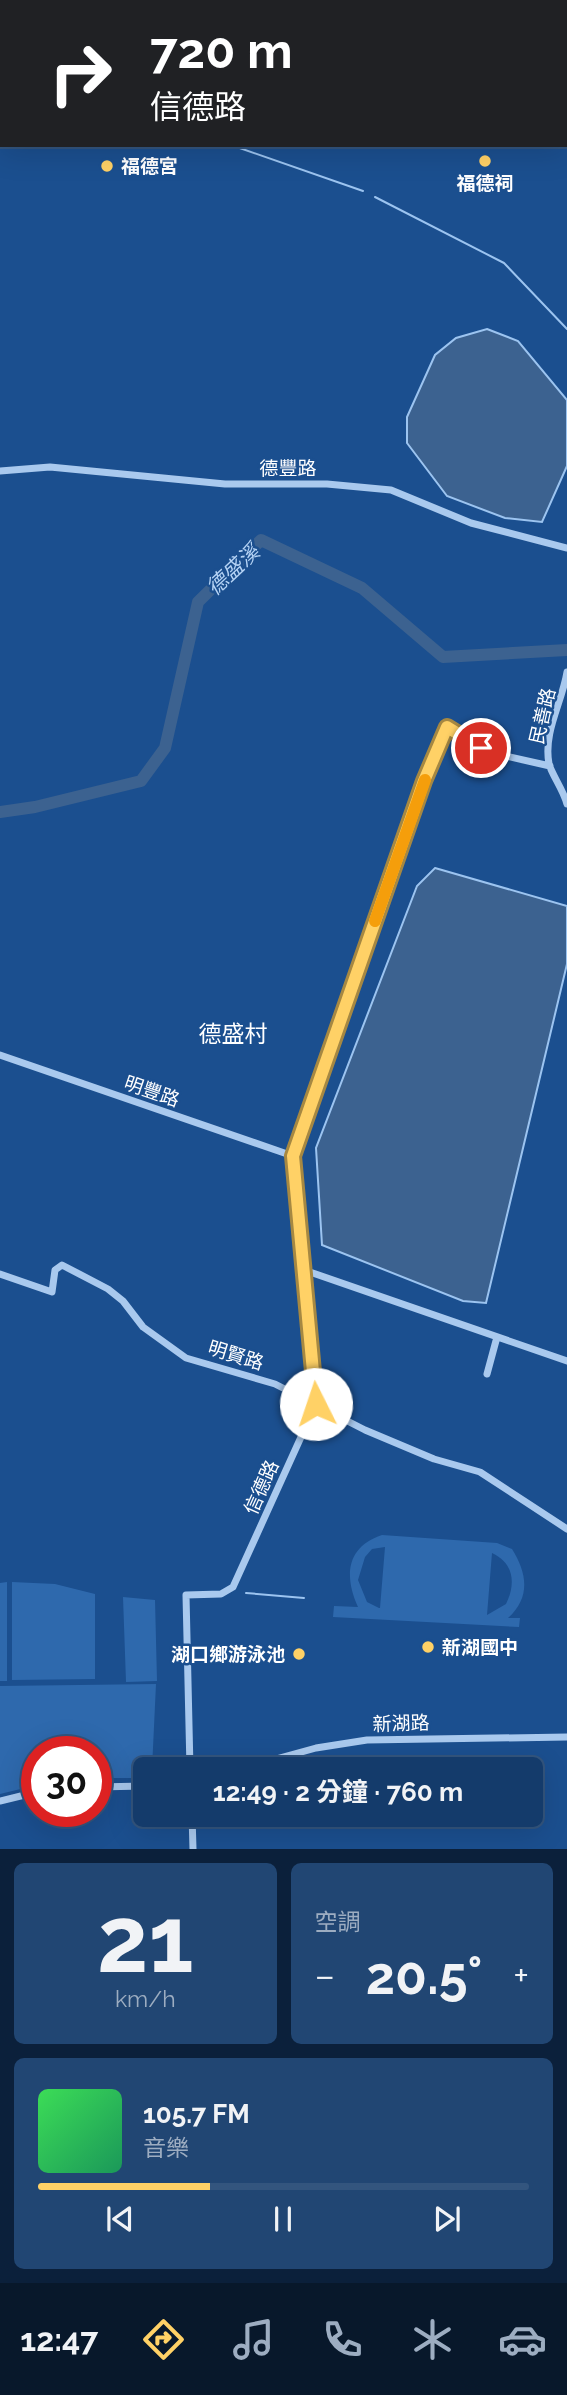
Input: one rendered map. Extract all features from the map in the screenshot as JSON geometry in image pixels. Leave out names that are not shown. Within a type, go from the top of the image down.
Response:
[{"type":"street","name":"德豐路","points":[[0,471],[50,467],[225,484],[327,484],[391,490],[471,523],[567,548]]},
{"type":"street","name":"民善路","points":[[567,672],[548,746],[550,766],[562,786],[567,804]]},
{"type":"street","name":"信德路","points":[[190,1757],[186,1595],[221,1594],[233,1587],[316,1404],[293,1156],[424,781],[447,727],[497,754],[550,766]]},
{"type":"street","name":"明豐路","points":[[0,1055],[293,1156]]},
{"type":"street","name":"明賢路","points":[[0,1274],[52,1292],[55,1270],[62,1265],[108,1289],[122,1301],[143,1327],[186,1358],[275,1384],[404,1447],[495,1480],[567,1530]]},
{"type":"street","points":[[304,1270],[567,1361]]},
{"type":"street","points":[[488,1374],[498,1337]]},
{"type":"street","name":"新湖路","points":[[283,1757],[316,1748],[367,1740],[567,1737]]},
{"type":"street","points":[[112,1787],[133,1786]]},
{"type":"street","points":[[0,1801],[21,1796]]},
{"type":"street","points":[[192,1827],[193,1849]]},
{"type":"shaded area","points":[[487,329],[518,341],[567,400],[567,466],[542,522],[505,518],[447,496],[407,443],[407,417],[435,355],[456,338]]},
{"type":"shaded area","points":[[435,868],[567,906],[567,964],[486,1303],[463,1301],[322,1245],[316,1148],[417,886]]},
{"type":"shaded area","points":[[382,1535],[497,1543],[512,1549],[521,1567],[524,1585],[520,1602],[508,1618],[520,1618],[519,1627],[333,1617],[334,1606],[358,1607],[351,1584],[351,1564],[361,1547]],"holes":[[[385,1547],[380,1608],[379,1608],[367,1602],[358,1580],[365,1557],[372,1549]],[[492,1553],[505,1562],[512,1582],[506,1604],[487,1615]]]},
{"type":"shaded area","points":[[7,1582],[7,1681],[0,1681],[0,1583]]},
{"type":"shaded area","points":[[12,1582],[55,1584],[95,1594],[95,1679],[12,1680]]},
{"type":"shaded area","points":[[123,1597],[155,1600],[157,1681],[126,1682]]},
{"type":"shaded area","points":[[156,1684],[153,1757],[133,1757],[133,1778],[112,1778],[112,1736],[21,1736],[21,1789],[0,1794],[0,1686]]},
{"type":"waterway","points":[[237,147],[363,191]]},
{"type":"waterway","points":[[375,197],[504,263],[567,329]]},
{"type":"waterway","name":"德盛溪","points":[[0,812],[35,807],[141,781],[165,748],[198,602],[261,540],[362,588],[443,657],[567,650]]},
{"type":"waterway","points":[[246,1593],[304,1598]]},
{"type":"slow traffic","points":[[375,921],[425,780]]},
{"type":"place","name":"福德祠","points":[[485,161]]},
{"type":"place","name":"福德宮","points":[[107,166]]},
{"type":"place","name":"新湖國中","points":[[428,1647]]},
{"type":"place","name":"湖口鄉游泳池","points":[[299,1654]]},
{"type":"district","name":"德盛村","points":[[233,1034]]},
{"type":"route","points":[[316,1404],[293,1156],[424,781],[447,727],[481,748]]}]
